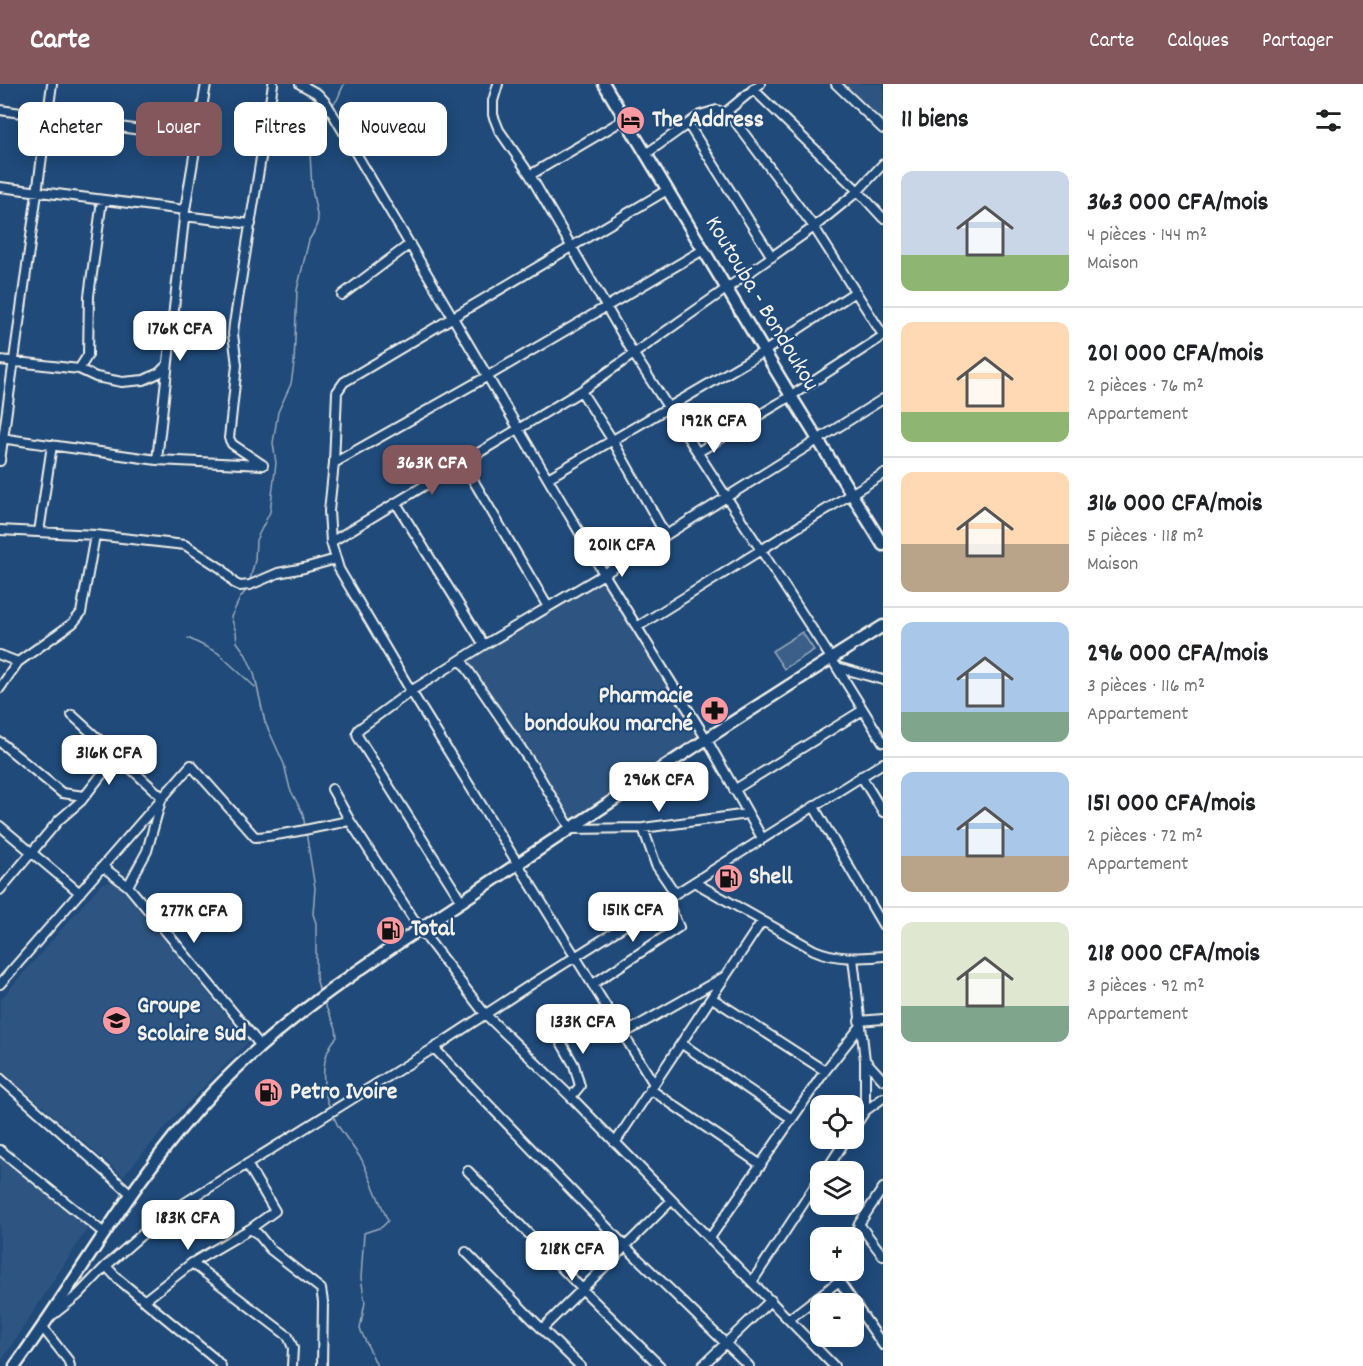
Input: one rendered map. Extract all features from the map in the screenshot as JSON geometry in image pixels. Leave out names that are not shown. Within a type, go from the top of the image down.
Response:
[{"type":"main road","name":"Koutouba - Bondoukou","points":[[604,84],[883,545]]},
{"type":"main road","points":[[15,1366],[50,1317],[130,1193],[185,1123],[261,1046],[326,992],[706,740],[834,663],[883,626]]},
{"type":"street","points":[[49,102],[52,84]]},
{"type":"street","points":[[203,102],[206,84]]},
{"type":"street","points":[[2,438],[157,460],[263,465],[232,444],[228,432],[237,365],[233,334],[273,84]]},
{"type":"street","points":[[300,84],[318,94],[327,104],[762,838]]},
{"type":"street","points":[[498,84],[493,101],[493,115],[499,130],[530,176],[633,353],[883,742]]},
{"type":"street","points":[[836,84],[883,129]]},
{"type":"street","points":[[726,112],[756,86],[883,218]]},
{"type":"street","points":[[0,110],[18,113]]},
{"type":"street","points":[[646,154],[688,123],[709,111],[726,112],[737,121],[814,227],[883,336],[791,396],[698,452]]},
{"type":"street","points":[[530,176],[625,119]]},
{"type":"street","points":[[688,123],[772,257]]},
{"type":"street","points":[[0,462],[41,156]]},
{"type":"street","points":[[157,460],[184,213],[194,156]]},
{"type":"street","points":[[331,542],[581,391],[814,227],[858,191],[883,164]]},
{"type":"street","points":[[0,187],[102,200],[251,224]]},
{"type":"street","points":[[668,190],[453,316],[340,386],[337,392],[329,511],[331,542],[339,569],[411,691],[593,984],[652,1086],[761,1165]]},
{"type":"street","points":[[80,369],[87,355],[89,296],[102,200]]},
{"type":"street","points":[[342,295],[410,244]]},
{"type":"street","points":[[334,463],[703,250]]},
{"type":"street","points":[[548,478],[765,351],[855,292]]},
{"type":"street","points":[[0,360],[80,369],[96,377],[136,382],[152,377],[166,365]]},
{"type":"street","points":[[581,391],[614,441],[665,534]]},
{"type":"street","points":[[462,902],[357,733],[359,729],[411,691],[462,661],[484,645],[604,574],[883,399]]},
{"type":"street","points":[[39,532],[52,445]]},
{"type":"street","points":[[463,463],[548,607]]},
{"type":"street","points":[[637,627],[883,474]]},
{"type":"street","points":[[396,503],[484,645]]},
{"type":"street","points":[[0,530],[95,535],[189,546],[222,568],[234,583],[240,586],[250,585],[278,573],[336,559]]},
{"type":"street","points":[[0,688],[18,662],[73,622],[81,613],[95,535]]},
{"type":"street","points":[[0,655],[18,662]]},
{"type":"street","points":[[462,661],[535,769],[571,829],[643,828],[748,814]]},
{"type":"street","points":[[834,663],[883,680]]},
{"type":"street","points":[[734,790],[863,710]]},
{"type":"street","points":[[72,715],[162,797]]},
{"type":"street","points":[[0,742],[63,794],[84,796]]},
{"type":"street","points":[[0,890],[59,820],[84,796],[117,755]]},
{"type":"street","points":[[50,1317],[78,1295],[106,1266],[162,1217],[434,1048],[883,763]]},
{"type":"street","points":[[0,984],[191,765],[255,837],[273,836],[304,828],[350,821]]},
{"type":"street","points":[[861,776],[883,812]]},
{"type":"street","points":[[332,789],[420,929],[485,1014],[571,1097],[834,1366]]},
{"type":"street","points":[[128,886],[147,851],[162,797]]},
{"type":"street","points":[[814,807],[883,925]]},
{"type":"street","points":[[0,826],[80,893]]},
{"type":"street","points":[[643,828],[656,865],[675,893]]},
{"type":"street","points":[[103,867],[128,886],[261,1046]]},
{"type":"street","points":[[694,882],[826,956],[853,958],[883,956]]},
{"type":"street","points":[[593,984],[679,927],[666,899]]},
{"type":"street","points":[[615,1143],[762,921]]},
{"type":"street","points":[[853,958],[865,1060],[865,1111]]},
{"type":"street","points":[[623,1034],[726,976]]},
{"type":"street","points":[[712,998],[825,1071]]},
{"type":"street","points":[[544,1012],[574,1065],[580,1086],[571,1097]]},
{"type":"street","points":[[710,1238],[860,1024],[883,1019]]},
{"type":"street","points":[[682,1044],[792,1119]]},
{"type":"street","points":[[434,1048],[626,1247],[749,1366]]},
{"type":"street","points":[[865,1060],[883,1080]]},
{"type":"street","points":[[0,1078],[130,1193]]},
{"type":"street","points":[[865,1111],[883,1098]]},
{"type":"street","points":[[0,1150],[104,1233]]},
{"type":"street","points":[[144,1301],[192,1263],[250,1229],[275,1211],[247,1164]]},
{"type":"street","points":[[468,1171],[660,1366]]},
{"type":"street","points":[[858,1227],[883,1188]]},
{"type":"street","points":[[752,1281],[810,1193]]},
{"type":"street","points":[[542,1329],[671,1201]]},
{"type":"street","points":[[859,1224],[882,1252]]},
{"type":"street","points":[[250,1229],[258,1234],[270,1249],[321,1289],[323,1302],[322,1366]]},
{"type":"street","points":[[466,1252],[580,1366]]},
{"type":"street","points":[[192,1263],[288,1336],[293,1348],[292,1366]]},
{"type":"street","points":[[106,1266],[118,1280],[221,1366]]},
{"type":"street","points":[[789,1319],[839,1281],[883,1345]]},
{"type":"street","points":[[702,1366],[771,1300]]},
{"type":"street","points":[[42,1328],[65,1355],[70,1366]]},
{"type":"shaded area","points":[[844,84],[883,84],[883,123]]},
{"type":"shaded area","points":[[601,579],[701,739],[570,820],[469,661]]},
{"type":"shaded area","points":[[802,632],[814,650],[784,669],[772,651]]},
{"type":"shaded area","name":"Groupe Scolaire Sud","points":[[116,882],[248,1042],[179,1112],[123,1176],[0,1069],[0,1000],[102,883]]},
{"type":"shaded area","points":[[0,1158],[89,1226],[0,1363]]},
{"type":"waterway","points":[[331,106],[337,100],[344,84]]},
{"type":"waterway","points":[[250,580],[255,560],[256,540],[270,512],[276,463],[273,443],[278,412],[291,384],[297,290],[309,240],[318,220],[312,189],[309,135],[318,119],[328,109]]},
{"type":"waterway","points":[[248,588],[240,598],[231,617],[237,642],[254,673],[265,722],[284,764],[290,789],[303,814],[305,827]]},
{"type":"waterway","points":[[188,638],[218,653],[255,687]]},
{"type":"waterway","points":[[306,832],[315,888],[313,914],[316,923],[316,977],[320,993]]},
{"type":"waterway","points":[[323,1001],[336,1028],[337,1037],[327,1052],[324,1071],[325,1090],[330,1108]]},
{"type":"waterway","points":[[333,1115],[362,1160],[388,1221],[382,1227],[364,1233],[361,1278],[365,1302],[360,1329],[377,1366]]},
{"type":"place","name":"The Address","points":[[631,121]]},
{"type":"place","name":"Pharmacie bondoukou marché","points":[[714,711]]},
{"type":"place","name":"Shell","points":[[728,878]]},
{"type":"place","name":"Total","points":[[390,930]]},
{"type":"place","name":"Groupe Scolaire Sud","points":[[116,1021]]},
{"type":"place","name":"Petro Ivoire","points":[[269,1093]]}]
